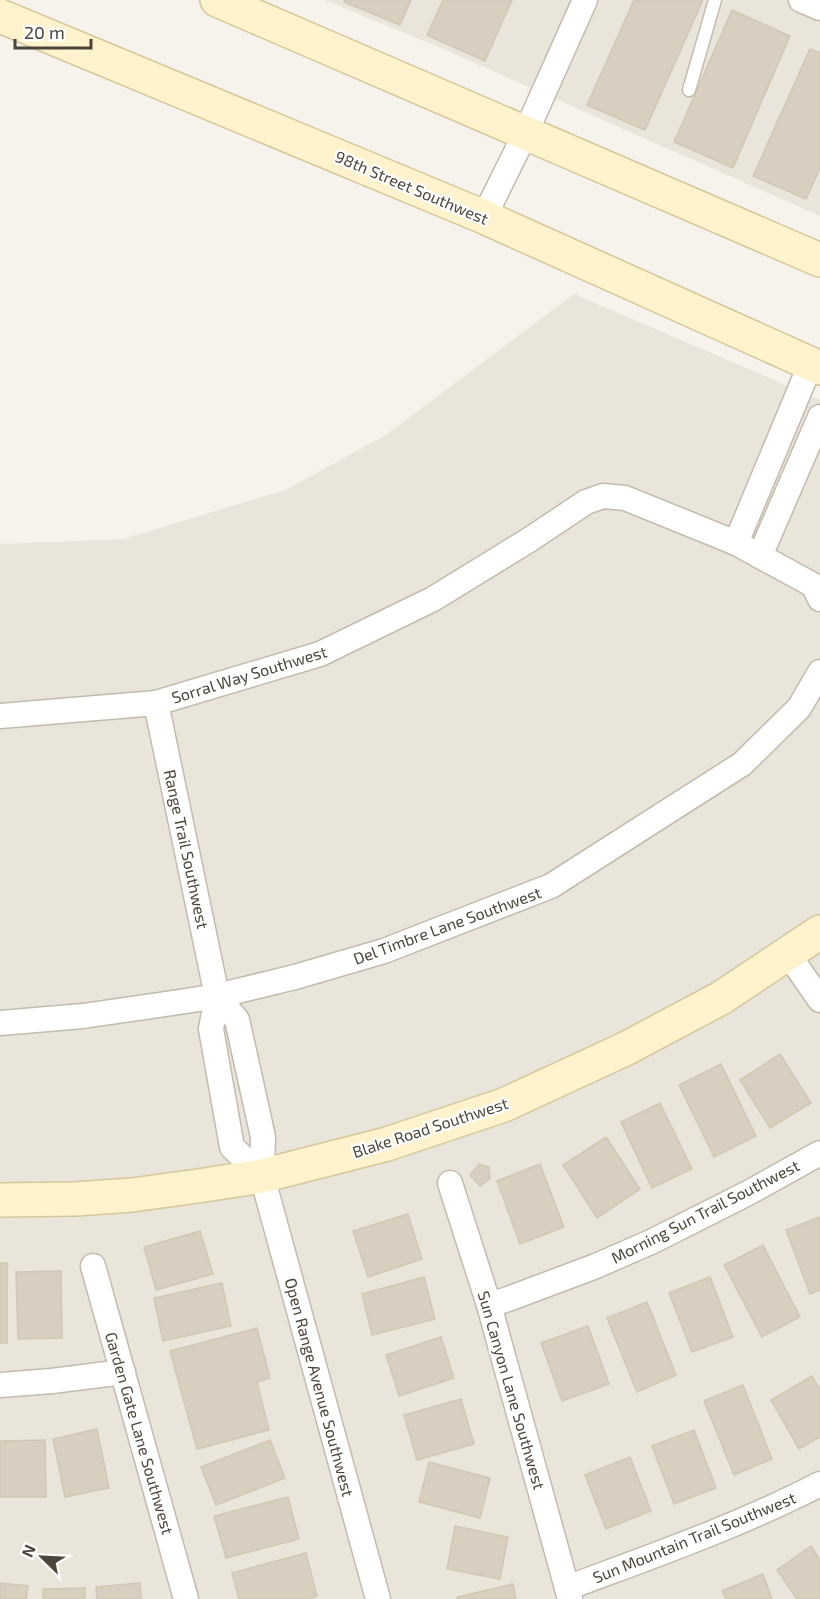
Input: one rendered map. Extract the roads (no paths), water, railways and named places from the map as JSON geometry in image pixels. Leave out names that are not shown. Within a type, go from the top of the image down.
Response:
[{"type":"main road","points":[[217,0],[820,260]]},
{"type":"main road","name":"98th Street Southwest","points":[[0,16],[484,217],[815,365]]},
{"type":"main road","name":"Blake Road Southwest","points":[[0,1200],[75,1199],[132,1195],[262,1176],[387,1144],[504,1105],[625,1049],[721,998],[820,932]]},
{"type":"street","points":[[484,217],[526,132],[585,0]]},
{"type":"street","points":[[801,0],[820,8]]},
{"type":"street","points":[[815,365],[779,439],[736,543],[813,585],[820,599]]},
{"type":"street","points":[[760,556],[820,417]]},
{"type":"street","points":[[779,439],[806,450]]},
{"type":"street","name":"Sorral Way Southwest","points":[[0,716],[156,703],[320,654],[433,599],[586,502],[603,496],[625,498],[736,543]]},
{"type":"street","name":"Del Timbre Lane Southwest","points":[[0,1023],[83,1017],[217,996],[295,977],[384,951],[551,886],[742,764],[799,708],[820,672]]},
{"type":"street","name":"Range Trail Southwest","points":[[156,703],[217,996],[211,1029],[232,1147],[262,1176]]},
{"type":"street","points":[[788,954],[820,1000]]},
{"type":"street","name":"Range Trail Southwest","points":[[217,996],[237,1020],[263,1137],[262,1176]]},
{"type":"street","points":[[223,1096],[252,1090]]},
{"type":"street","name":"Morning Sun Trail Southwest","points":[[489,1305],[596,1266],[653,1241],[748,1193],[820,1153]]},
{"type":"street","name":"Open Range Avenue Southwest","points":[[262,1176],[378,1599]]},
{"type":"street","name":"Sun Canyon Lane Southwest","points":[[450,1183],[489,1305],[569,1593]]},
{"type":"street","name":"Garden Gate Lane Southwest","points":[[93,1266],[186,1599]]},
{"type":"street","points":[[0,1385],[123,1372]]},
{"type":"street","name":"Sun Mountain Trail Southwest","points":[[569,1593],[792,1499],[820,1484]]},
{"type":"lane","points":[[689,90],[715,0]]}]
